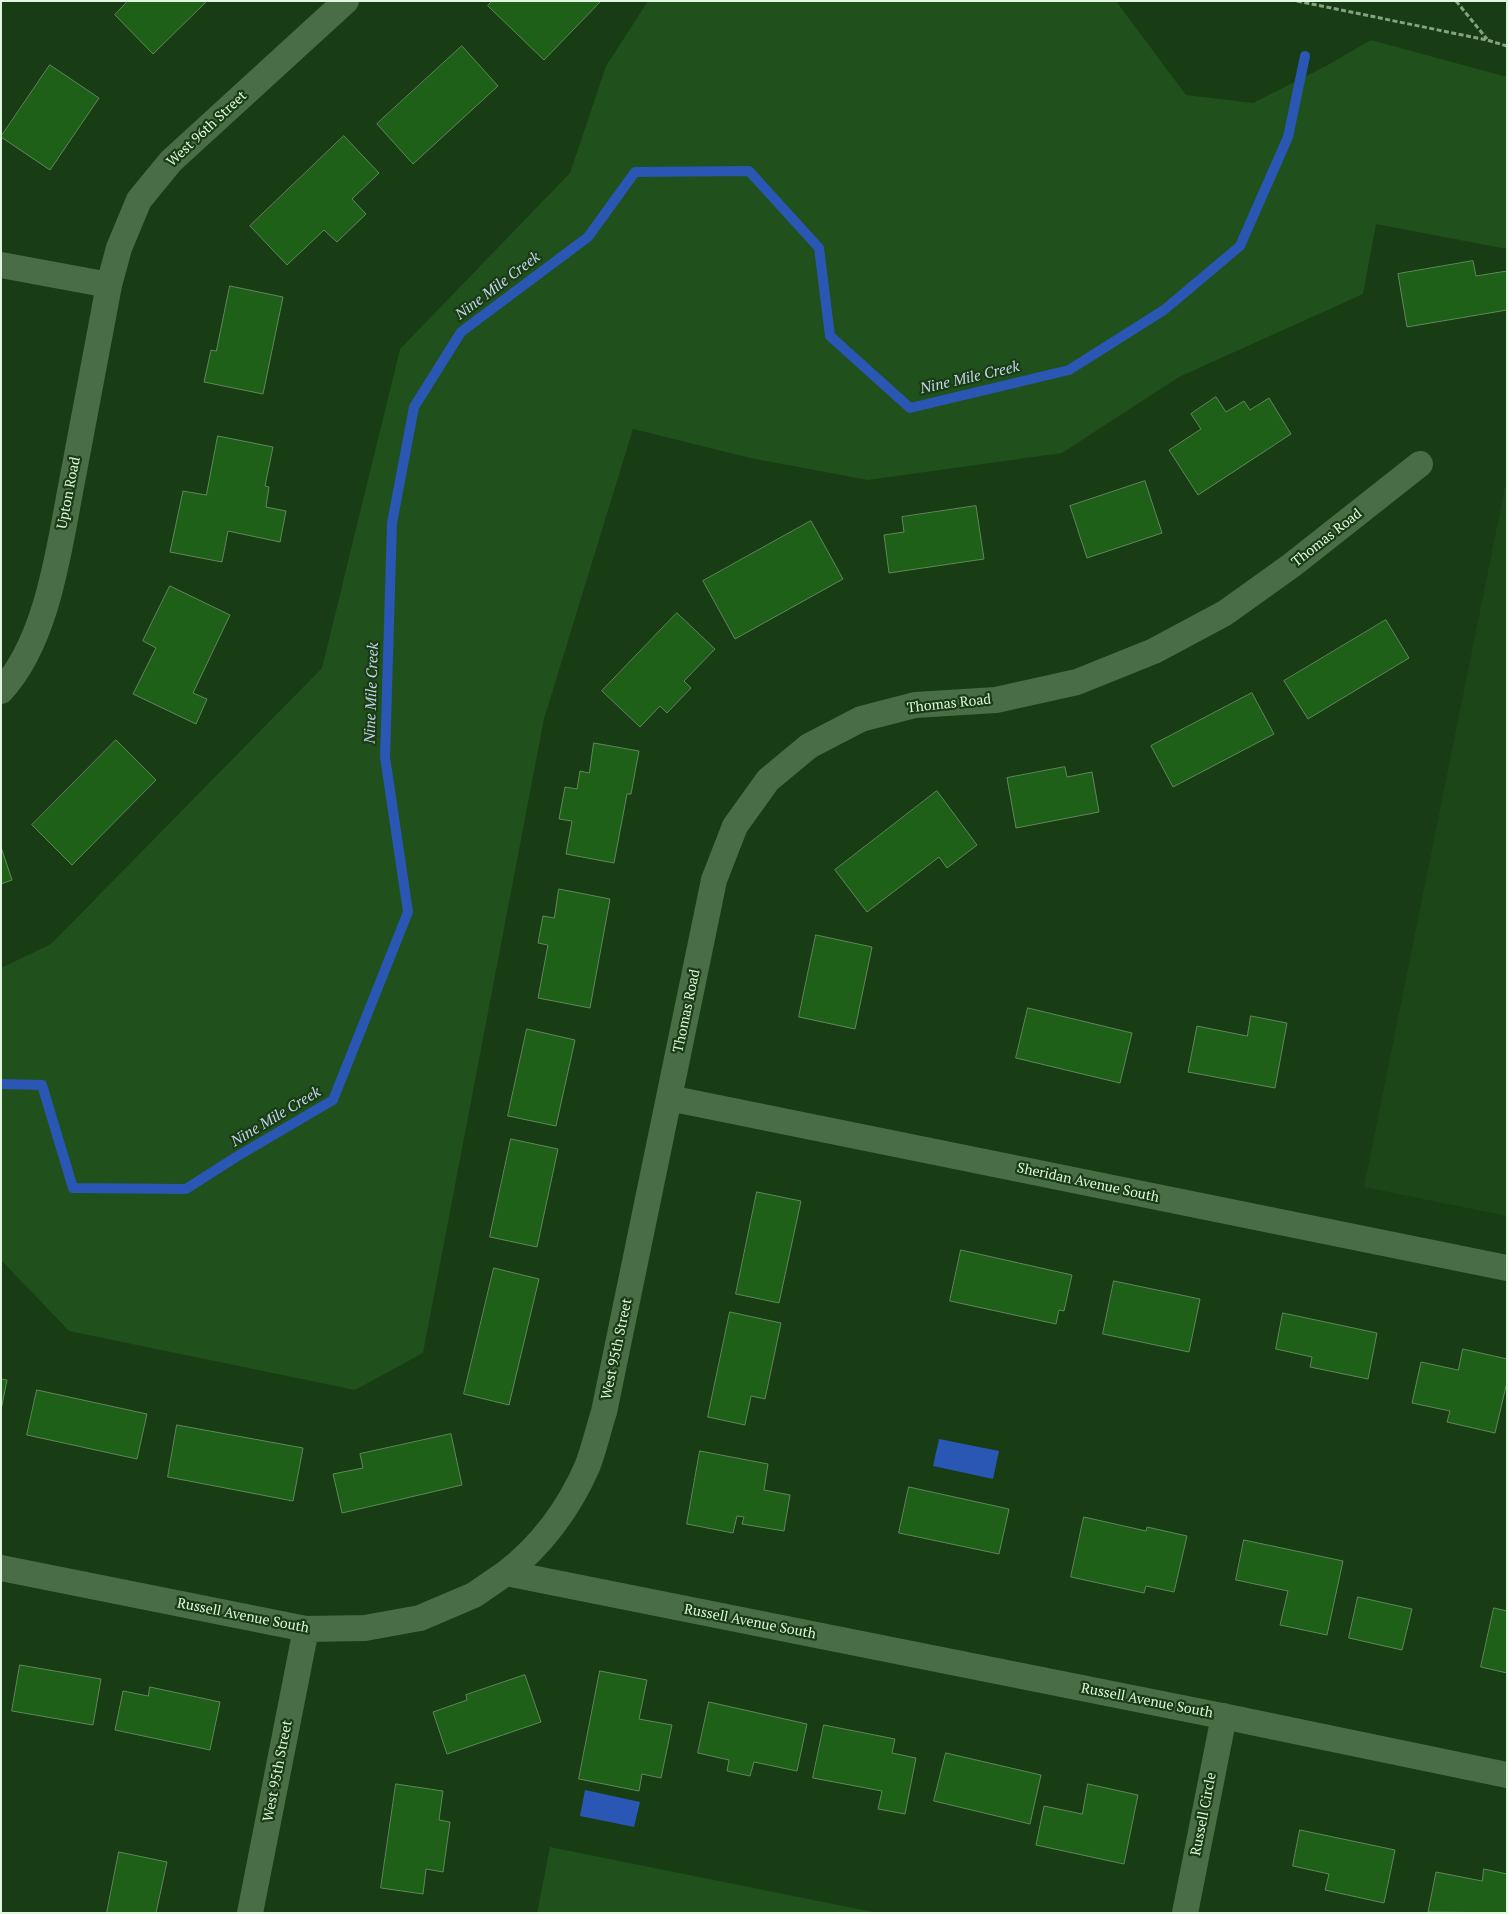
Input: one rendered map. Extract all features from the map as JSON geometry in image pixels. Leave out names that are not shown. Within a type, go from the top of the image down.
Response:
[{"type":"street","name":"West 96th Street","points":[[109,285],[119,248],[140,200],[171,160],[346,1]]},
{"type":"street","points":[[1,265],[109,285]]},
{"type":"street","name":"Upton Road","points":[[1,691],[9,682],[36,635],[52,581],[109,285]]},
{"type":"street","name":"Thomas Road","points":[[669,1098],[714,880],[735,826],[768,780],[808,746],[861,719],[915,705],[996,700],[1077,682],[1154,651],[1225,613],[1292,565],[1420,464]]},
{"type":"street","name":"Sheridan Avenue South","points":[[669,1098],[1507,1268]]},
{"type":"street","name":"West 95th Street","points":[[506,1573],[521,1561],[560,1516],[587,1467],[604,1412],[669,1098]]},
{"type":"street","name":"Russell Avenue South","points":[[1,1568],[306,1629],[365,1628],[420,1618],[474,1595],[506,1573],[1224,1716],[1507,1775]]},
{"type":"street","name":"West 95th Street","points":[[250,1913],[306,1629]]},
{"type":"street","name":"Russell Circle","points":[[1185,1913],[1224,1716]]},
{"type":"path","points":[[1297,1],[1488,40],[1507,46]]},
{"type":"path","points":[[1456,1],[1488,40]]},
{"type":"shaded area","points":[[648,1],[1116,1],[1186,95],[1253,103],[1326,66],[1371,40],[1507,77],[1507,249],[1376,224],[1363,294],[1179,377],[1062,453],[868,480],[750,458],[633,429],[544,719],[423,1353],[355,1390],[69,1331],[1,1260],[1,968],[51,944],[322,668],[400,349],[570,173],[606,66]]},
{"type":"shaded area","points":[[1507,477],[1507,1216],[1364,1187]]},
{"type":"shaded area","points":[[550,1847],[878,1913],[537,1913]]},
{"type":"water","points":[[939,1439],[999,1451],[993,1479],[933,1466]]},
{"type":"water","points":[[585,1790],[640,1802],[634,1827],[580,1816]]},
{"type":"building","points":[[128,1],[207,1],[153,54],[115,15]]},
{"type":"building","points":[[492,1],[601,1],[544,60],[488,6]]},
{"type":"building","points":[[462,46],[498,86],[413,164],[377,124]]},
{"type":"building","points":[[50,65],[99,98],[50,170],[1,137]]},
{"type":"building","points":[[344,136],[379,173],[352,199],[366,214],[337,242],[324,230],[287,265],[250,226]]},
{"type":"building","points":[[1473,261],[1476,276],[1507,271],[1507,310],[1407,327],[1398,274]]},
{"type":"building","points":[[230,286],[283,297],[263,394],[204,382],[211,350],[216,351]]},
{"type":"building","points":[[1216,397],[1226,412],[1244,401],[1250,410],[1269,398],[1291,434],[1198,495],[1169,450],[1201,429],[1191,414]]},
{"type":"building","points":[[218,436],[273,447],[265,486],[269,487],[266,507],[286,511],[280,542],[228,531],[222,562],[170,552],[183,491],[206,495]]},
{"type":"building","points":[[1145,481],[1162,533],[1087,558],[1070,506]]},
{"type":"building","points":[[976,506],[984,559],[889,573],[884,535],[904,532],[902,517]]},
{"type":"building","points":[[811,521],[843,579],[735,639],[703,581]]},
{"type":"building","points":[[170,586],[230,615],[193,693],[207,699],[196,724],[133,694],[156,648],[143,641]]},
{"type":"building","points":[[677,613],[715,649],[684,681],[691,688],[667,713],[660,706],[640,727],[602,691]]},
{"type":"building","points":[[1386,620],[1409,658],[1308,719],[1284,681]]},
{"type":"building","points":[[1252,693],[1274,734],[1173,787],[1151,746]]},
{"type":"building","points":[[116,740],[156,780],[72,865],[32,825]]},
{"type":"building","points":[[594,743],[639,751],[631,794],[627,794],[614,863],[566,854],[572,821],[559,819],[565,787],[577,789],[580,771],[589,773]]},
{"type":"building","points":[[1065,767],[1067,777],[1092,772],[1099,812],[1016,828],[1007,778]]},
{"type":"building","points":[[937,791],[977,845],[947,868],[939,857],[867,912],[835,870]]},
{"type":"building","points":[[1,847],[12,880],[1,884]]},
{"type":"building","points":[[559,889],[610,899],[590,1008],[538,998],[548,945],[538,943],[543,916],[554,918]]},
{"type":"building","points":[[816,935],[872,947],[855,1029],[799,1017]]},
{"type":"building","points":[[1028,1008],[1132,1033],[1120,1083],[1016,1058]]},
{"type":"building","points":[[1251,1016],[1287,1023],[1275,1088],[1188,1072],[1197,1026],[1247,1036]]},
{"type":"building","points":[[527,1029],[575,1040],[556,1126],[508,1116]]},
{"type":"building","points":[[511,1139],[558,1149],[537,1247],[490,1237]]},
{"type":"building","points":[[757,1192],[801,1201],[779,1303],[736,1294]]},
{"type":"building","points":[[961,1250],[1072,1275],[1064,1311],[1059,1310],[1056,1324],[950,1301]]},
{"type":"building","points":[[494,1268],[539,1279],[509,1405],[464,1394]]},
{"type":"building","points":[[1114,1281],[1200,1299],[1189,1352],[1103,1334]]},
{"type":"building","points":[[730,1312],[781,1323],[765,1399],[751,1396],[745,1425],[708,1417]]},
{"type":"building","points":[[1283,1313],[1377,1333],[1368,1379],[1310,1367],[1312,1357],[1276,1349]]},
{"type":"building","points":[[1463,1349],[1507,1359],[1507,1382],[1495,1433],[1447,1422],[1450,1411],[1412,1403],[1421,1362],[1458,1370]]},
{"type":"building","points":[[1,1379],[7,1380],[1,1410]]},
{"type":"building","points":[[37,1390],[147,1414],[137,1459],[27,1435]]},
{"type":"building","points":[[177,1425],[303,1448],[293,1501],[168,1477]]},
{"type":"building","points":[[451,1434],[462,1485],[342,1513],[333,1474],[363,1468],[360,1454]]},
{"type":"building","points":[[700,1451],[768,1464],[764,1490],[790,1495],[784,1531],[742,1524],[744,1517],[737,1516],[733,1533],[687,1524]]},
{"type":"building","points":[[909,1487],[1009,1509],[999,1554],[899,1533]]},
{"type":"building","points":[[1084,1517],[1146,1531],[1147,1527],[1187,1536],[1174,1592],[1146,1586],[1144,1593],[1071,1577]]},
{"type":"building","points":[[1244,1540],[1343,1561],[1327,1635],[1280,1625],[1288,1591],[1236,1580]]},
{"type":"building","points":[[1358,1597],[1412,1609],[1402,1650],[1349,1638]]},
{"type":"building","points":[[1494,1608],[1507,1611],[1507,1673],[1481,1667]]},
{"type":"building","points":[[20,1665],[101,1679],[93,1725],[12,1711]]},
{"type":"building","points":[[600,1671],[647,1680],[639,1719],[672,1725],[661,1778],[642,1774],[639,1791],[579,1779]]},
{"type":"building","points":[[525,1675],[541,1722],[447,1754],[433,1712],[467,1700],[466,1695]]},
{"type":"building","points":[[150,1687],[220,1702],[210,1750],[115,1730],[123,1691],[148,1696]]},
{"type":"building","points":[[709,1702],[807,1724],[797,1771],[754,1762],[750,1776],[727,1771],[729,1760],[698,1753]]},
{"type":"building","points":[[824,1725],[895,1739],[892,1753],[916,1758],[905,1814],[878,1809],[882,1791],[813,1778]]},
{"type":"building","points":[[946,1753],[1041,1775],[1030,1824],[934,1801]]},
{"type":"building","points":[[396,1784],[443,1791],[439,1820],[450,1822],[443,1872],[426,1869],[423,1894],[381,1888]]},
{"type":"building","points":[[1088,1784],[1138,1795],[1124,1864],[1036,1845],[1044,1806],[1082,1814]]},
{"type":"building","points":[[1300,1830],[1395,1850],[1384,1903],[1325,1890],[1329,1874],[1293,1866]]},
{"type":"building","points":[[119,1852],[167,1862],[156,1913],[107,1913]]},
{"type":"building","points":[[1484,1869],[1507,1874],[1507,1913],[1428,1912],[1436,1872],[1482,1881]]},
{"type":"waterway","name":"Nine Mile Creek","points":[[1,1084],[42,1085],[73,1188],[186,1189],[333,1100],[408,912],[385,757],[392,523],[414,407],[461,332],[588,237],[635,172],[749,171],[819,248],[830,336],[910,408],[1069,370],[1164,310],[1240,246],[1288,137],[1305,56]]}]
